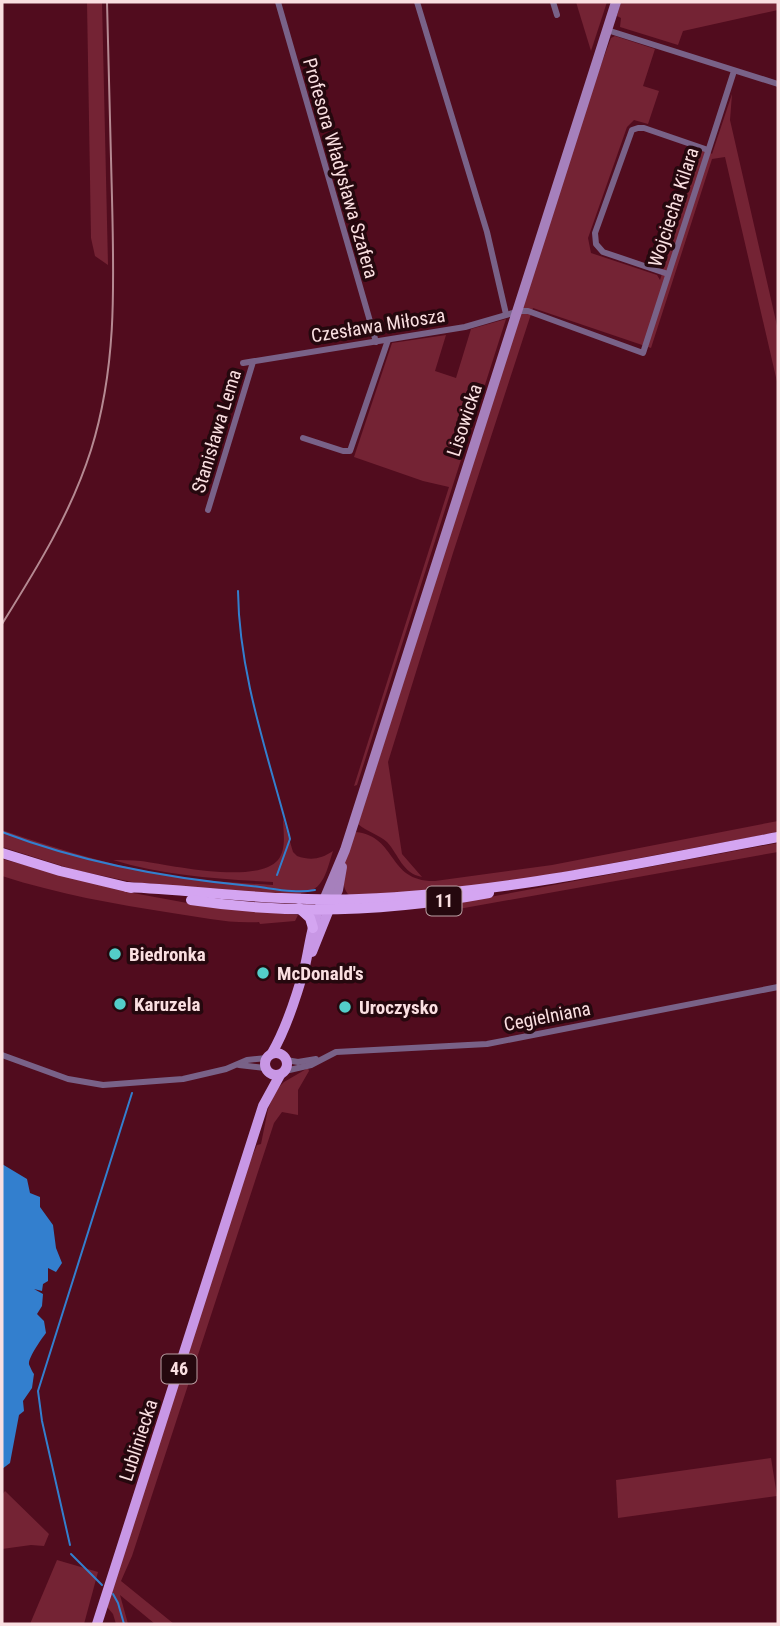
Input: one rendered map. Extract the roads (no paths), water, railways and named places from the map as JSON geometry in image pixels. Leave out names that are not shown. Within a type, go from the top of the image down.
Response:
[{"type":"highway","name":"11","points":[[2,853],[60,871],[127,887],[214,903],[299,908],[558,879],[778,837]]},
{"type":"highway","name":"11","points":[[127,887],[326,904]]},
{"type":"highway","points":[[299,908],[310,918],[313,928]]},
{"type":"main road","name":"Lisowicka","points":[[304,967],[313,928],[339,887],[345,850],[511,313],[616,2]]},
{"type":"main road","name":"Lisowicka","points":[[276,1064],[289,1014],[326,904]]},
{"type":"main road","name":"Lubliniecka","points":[[97,1624],[276,1064]]},
{"type":"street","name":"Profesora Władysława Szafera","points":[[278,2],[376,342]]},
{"type":"street","points":[[417,2],[511,313]]},
{"type":"street","points":[[553,2],[557,15]]},
{"type":"street","points":[[607,30],[778,85]]},
{"type":"street","name":"Wojciecha Kilara","points":[[511,313],[528,312],[643,353],[734,71]]},
{"type":"street","points":[[668,274],[603,252],[596,244],[596,233],[632,130],[644,128],[708,150]]},
{"type":"street","name":"Czesława Miłosza","points":[[243,363],[472,326],[511,313]]},
{"type":"street","points":[[303,438],[343,451],[350,450],[388,340]]},
{"type":"street","name":"Stanisława Lema","points":[[208,510],[253,362]]},
{"type":"street","name":"Cegielniana","points":[[2,1055],[68,1079],[103,1085],[177,1080],[247,1060],[311,1065],[332,1053],[350,1050],[487,1044],[778,987]]},
{"type":"water","points":[[2,1164],[27,1179],[30,1193],[40,1197],[40,1207],[53,1225],[56,1248],[62,1263],[56,1272],[48,1268],[48,1281],[43,1284],[42,1291],[34,1289],[43,1294],[42,1306],[37,1314],[44,1321],[46,1333],[29,1361],[34,1374],[32,1388],[23,1401],[24,1411],[19,1415],[10,1463],[2,1469]]},
{"type":"waterway","points":[[238,591],[243,653],[249,684],[290,839],[277,875]]},
{"type":"waterway","points":[[2,832],[94,861],[156,874],[283,890],[315,890]]},
{"type":"waterway","points":[[70,1545],[42,1421],[38,1391],[132,1093]]},
{"type":"waterway","points":[[71,1554],[102,1585]]},
{"type":"waterway","points":[[113,1594],[124,1624]]},
{"type":"railway","points":[[2,624],[40,561],[74,496],[91,450],[106,388],[112,325],[113,262],[107,2]]},
{"type":"place","name":"Biedronka","points":[[115,954]]},
{"type":"place","name":"McDonald's","points":[[263,973]]},
{"type":"place","name":"Karuzela","points":[[120,1004]]},
{"type":"place","name":"Uroczysko","points":[[345,1007]]}]
